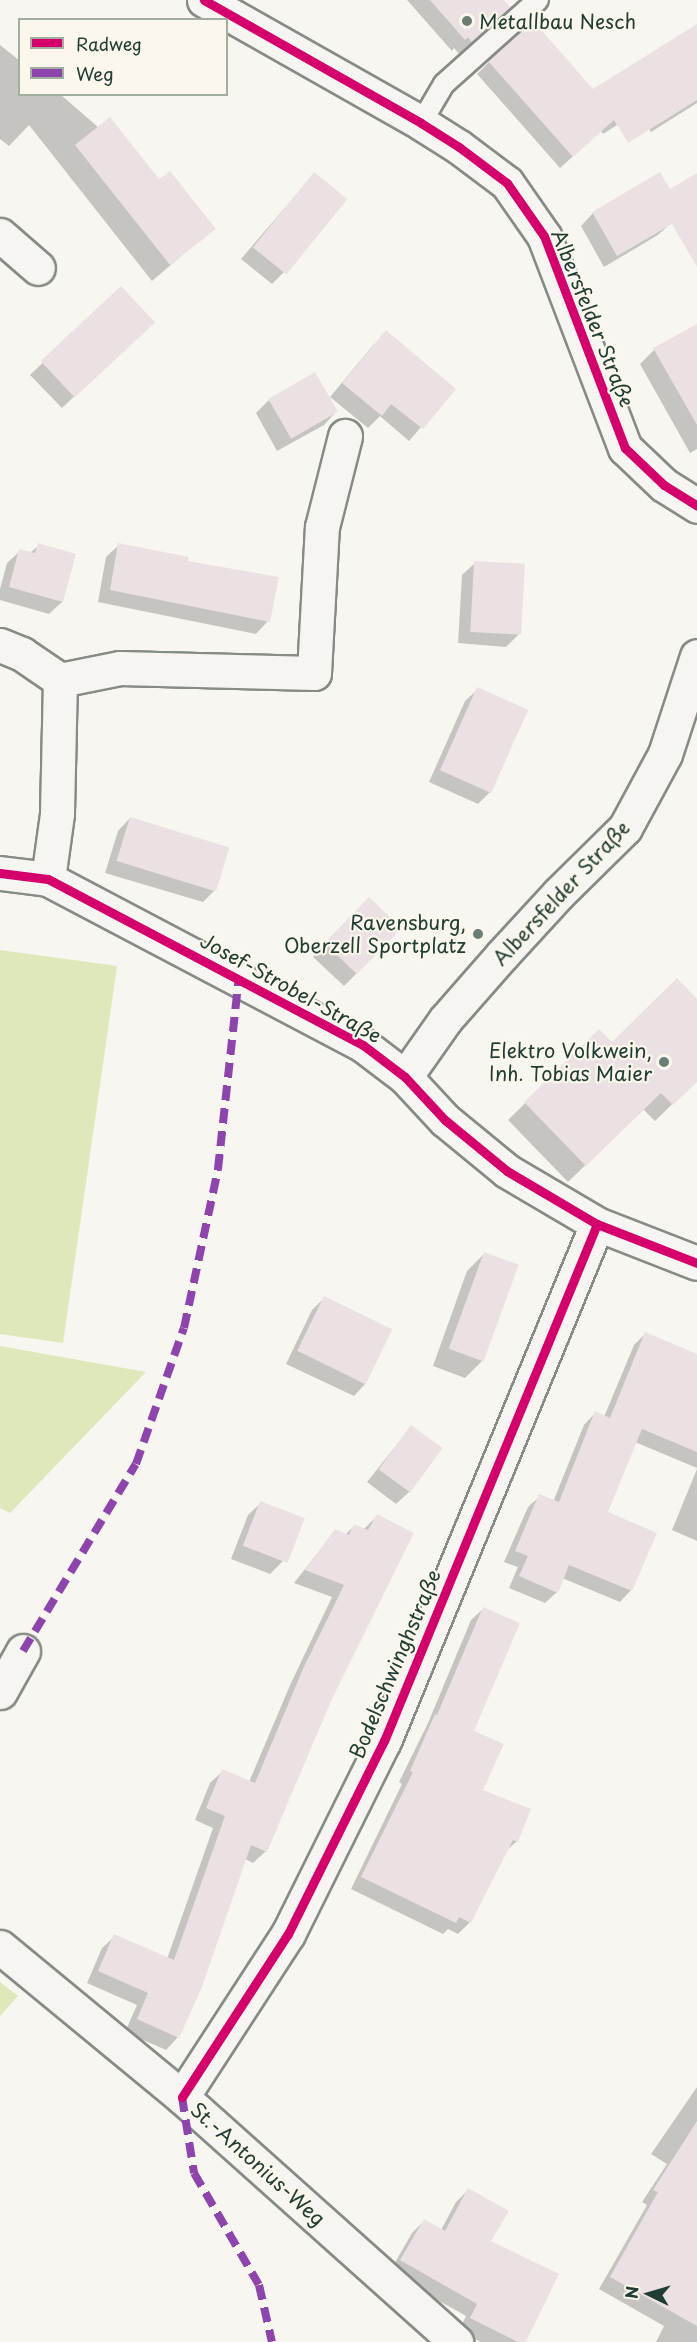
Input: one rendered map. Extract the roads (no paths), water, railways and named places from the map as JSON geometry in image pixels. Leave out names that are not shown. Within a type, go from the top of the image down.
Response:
[{"type":"street","name":"Albersfelder Straße","points":[[204,0],[421,123],[459,147],[507,183],[544,236],[626,448],[664,484],[697,506]]},
{"type":"street","points":[[0,235],[38,268]]},
{"type":"street","points":[[0,645],[22,654],[60,680],[120,668],[314,673],[322,527],[345,435]]},
{"type":"street","name":"Albersfelder Straße","points":[[405,1077],[445,1020],[502,955],[558,894],[626,828],[665,754],[697,656]]},
{"type":"street","points":[[48,879],[57,814],[60,680]]},
{"type":"street","name":"Josef-Strobel-Straße","points":[[0,873],[48,879],[363,1045],[405,1077],[445,1120],[507,1171],[597,1224],[697,1263]]},
{"type":"street","name":"Bodelschwinghstraße","points":[[182,2097],[288,1934],[384,1741],[597,1224]]},
{"type":"street","points":[[0,1692],[23,1651]]},
{"type":"street","name":"St.-Antonius-Weg","points":[[0,1947],[182,2097],[456,2342]]},
{"type":"lane","points":[[421,123],[444,84],[538,0]]},
{"type":"place","name":"Metallbau Nesch","points":[[467,21]]},
{"type":"place","name":"Ravensburg, Oberzell Sportplatz","points":[[478,934]]},
{"type":"place","name":"Elektro Volkwein, Inh. Tobias Maier","points":[[664,1062]]}]
